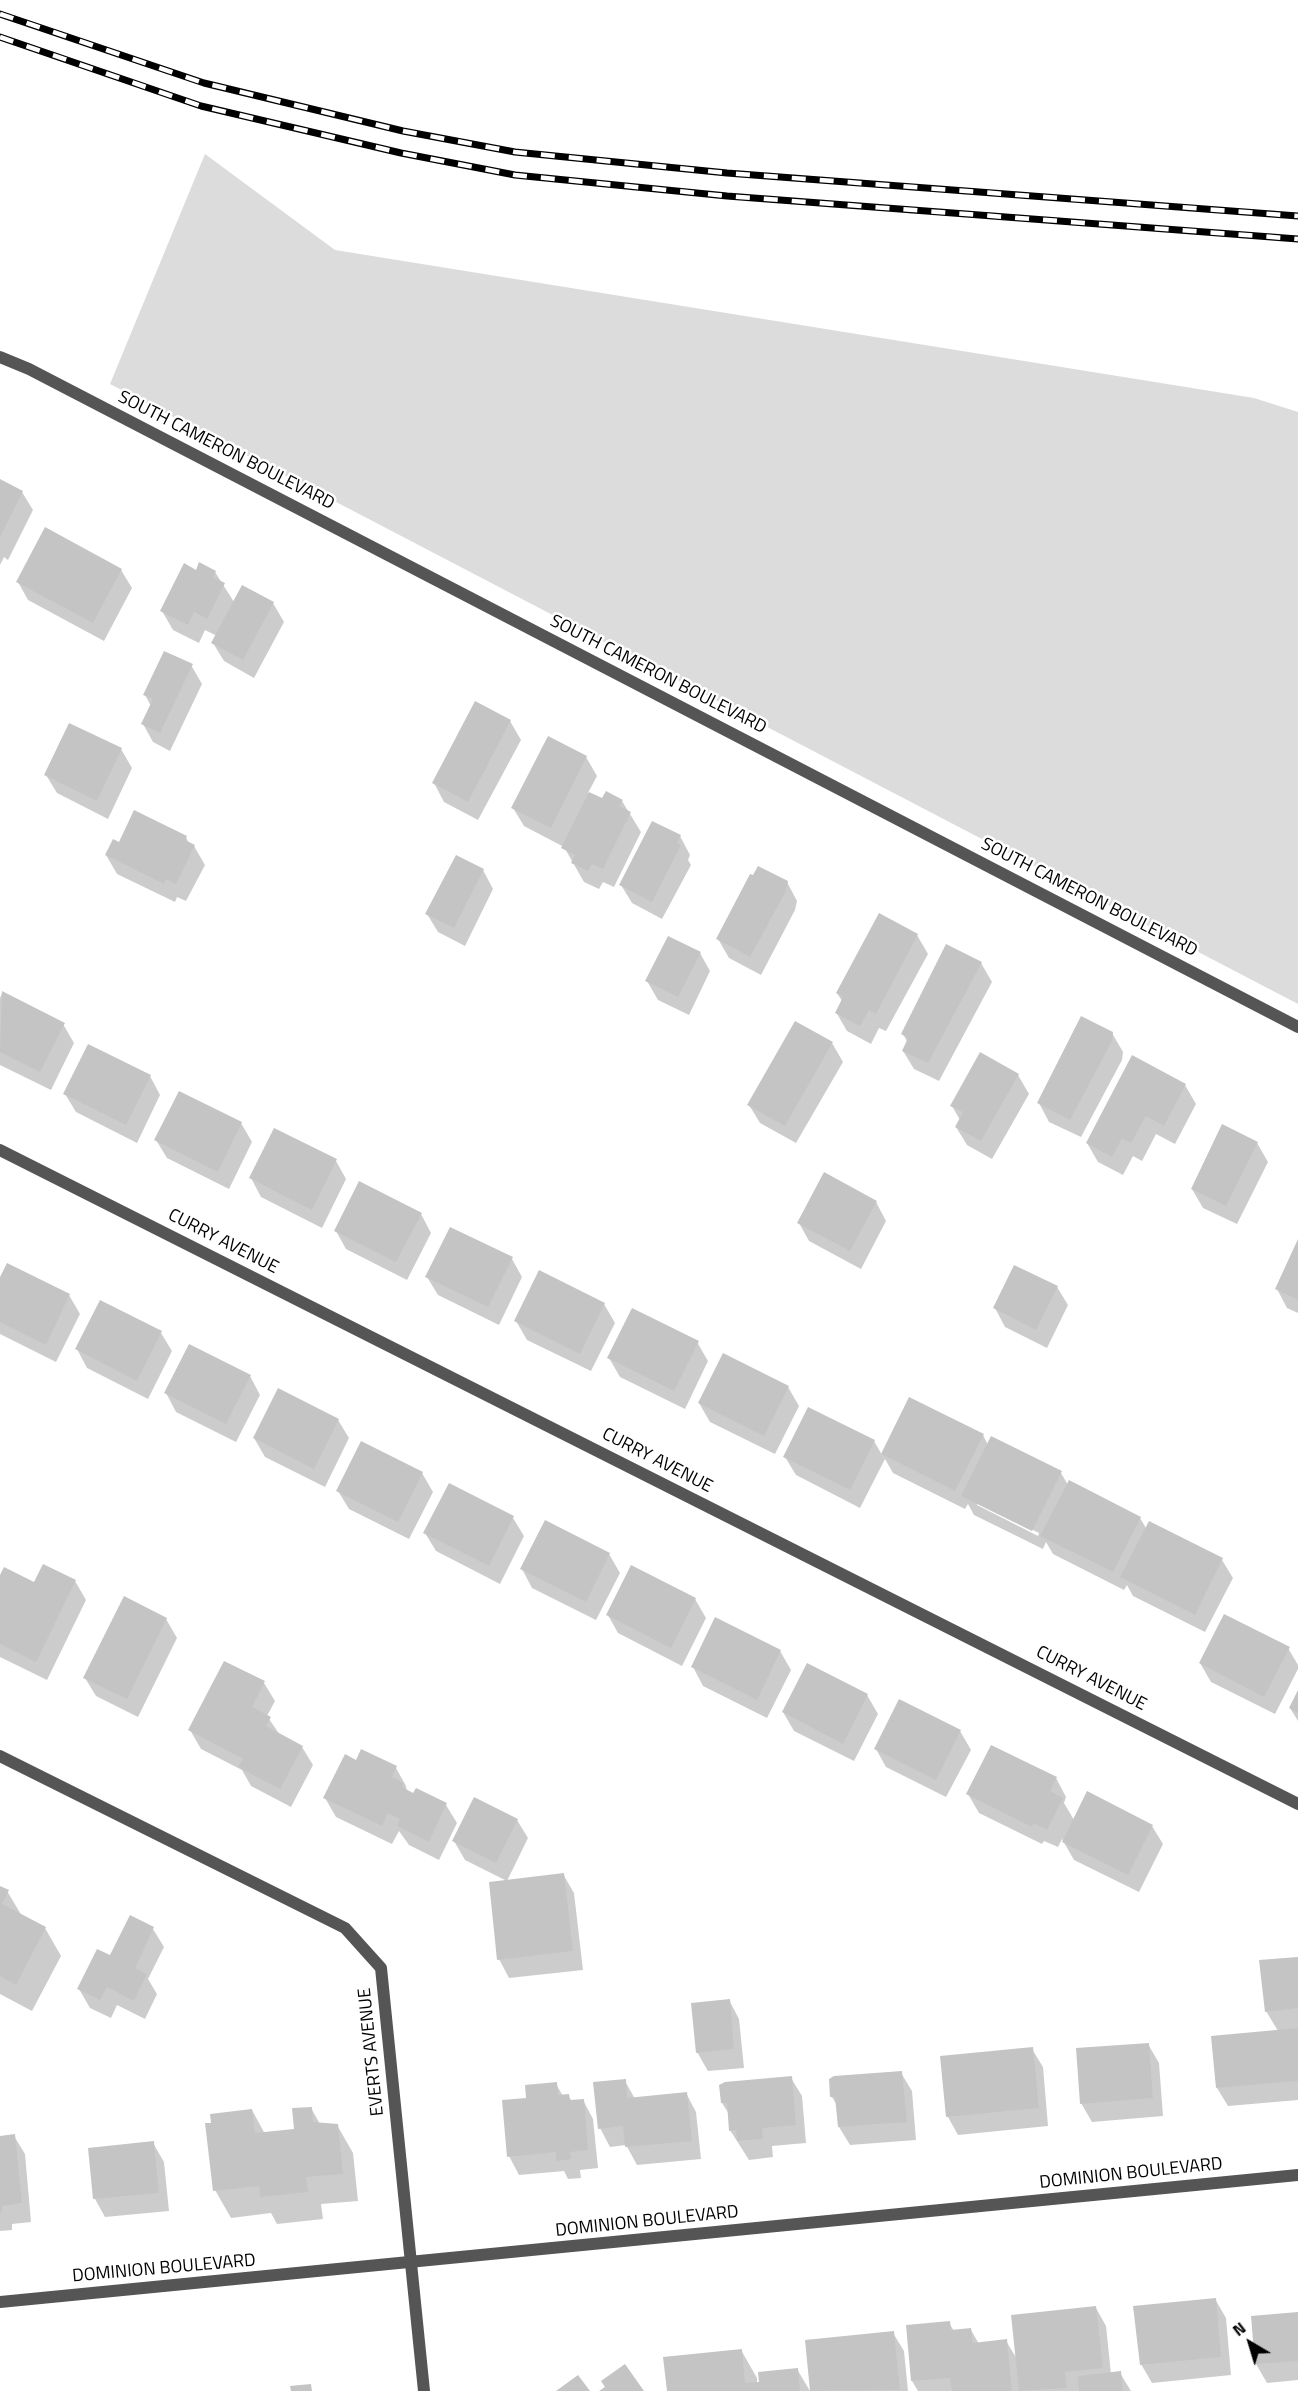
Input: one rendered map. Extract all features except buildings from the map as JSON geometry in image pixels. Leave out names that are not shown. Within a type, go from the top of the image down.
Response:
[{"type":"street","name":"SOUTH CAMERON BOULEVARD","points":[[0,357],[40,375],[1298,1027]]},
{"type":"street","name":"CURRY AVENUE","points":[[0,1150],[1298,1804]]},
{"type":"street","name":"EVERTS AVENUE","points":[[0,1756],[345,1928],[381,1968],[424,2391]]},
{"type":"street","name":"DOMINION BOULEVARD","points":[[0,2302],[1298,2175]]},
{"type":"shaded area","points":[[205,154],[335,250],[1254,398],[1298,412],[1298,1004],[110,384]]},
{"type":"railway","points":[[0,14],[204,83],[403,131],[515,152],[727,173],[1298,216]]},
{"type":"railway","points":[[0,37],[201,106],[401,153],[515,175],[727,196],[1298,239]]}]
